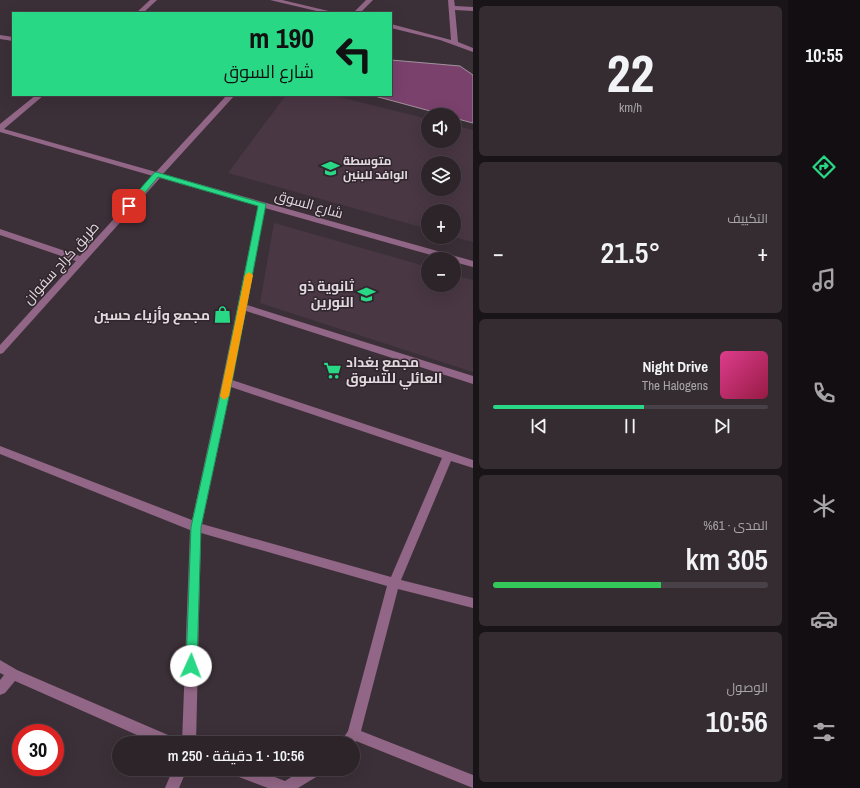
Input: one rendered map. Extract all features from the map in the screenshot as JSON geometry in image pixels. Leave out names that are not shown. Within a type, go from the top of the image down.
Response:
[{"type":"street","points":[[140,12],[154,0]]},
{"type":"street","points":[[273,0],[310,11],[322,12]]},
{"type":"street","points":[[357,12],[370,0]]},
{"type":"street","points":[[451,0],[455,44]]},
{"type":"street","points":[[451,8],[473,9]]},
{"type":"street","points":[[392,26],[473,50]]},
{"type":"street","points":[[0,37],[12,39]]},
{"type":"street","points":[[0,129],[39,96]]},
{"type":"street","name":"طريق كراج سفوان","points":[[0,351],[83,260],[156,174],[230,96]]},
{"type":"street","name":"شارع السوق","points":[[0,129],[473,264]]},
{"type":"street","points":[[189,736],[196,527],[227,382],[262,204]]},
{"type":"street","points":[[0,232],[83,260]]},
{"type":"street","points":[[242,307],[473,380]]},
{"type":"street","points":[[227,382],[473,464]]},
{"type":"street","points":[[0,450],[196,527],[394,583],[473,603]]},
{"type":"street","points":[[352,736],[394,583],[448,456]]},
{"type":"street","points":[[0,666],[13,674],[154,736]]},
{"type":"street","points":[[0,689],[13,674]]},
{"type":"street","points":[[360,741],[473,782]]},
{"type":"street","points":[[172,788],[177,776]]},
{"type":"street","points":[[254,776],[286,788],[305,776]]},
{"type":"shaded area","name":"متوسطة الوافد للبنين","points":[[285,96],[335,96],[421,117],[421,148],[461,148],[461,127],[473,130],[473,242],[461,239],[461,204],[421,204],[421,227],[228,173]]},
{"type":"shaded area","name":"ثانوية ذو النورين","points":[[274,223],[421,265],[421,292],[461,292],[461,277],[473,280],[473,372],[260,303]]},
{"type":"building","points":[[392,60],[460,66],[473,75],[473,123],[461,120],[461,108],[421,109],[375,96],[392,96]]},
{"type":"slow traffic","points":[[224,396],[249,275]]},
{"type":"place","name":"متوسطة الوافد للبنين","points":[[330,168]]},
{"type":"place","name":"ثانوية ذو النورين","points":[[367,294]]},
{"type":"place","name":"مجمع وأزياء حسين","points":[[223,315]]},
{"type":"place","name":"مجمع بغداد العائلي للتسوق","points":[[333,370]]},
{"type":"route","points":[[129,206],[156,174],[262,204],[227,382],[196,527],[191,666]]}]
